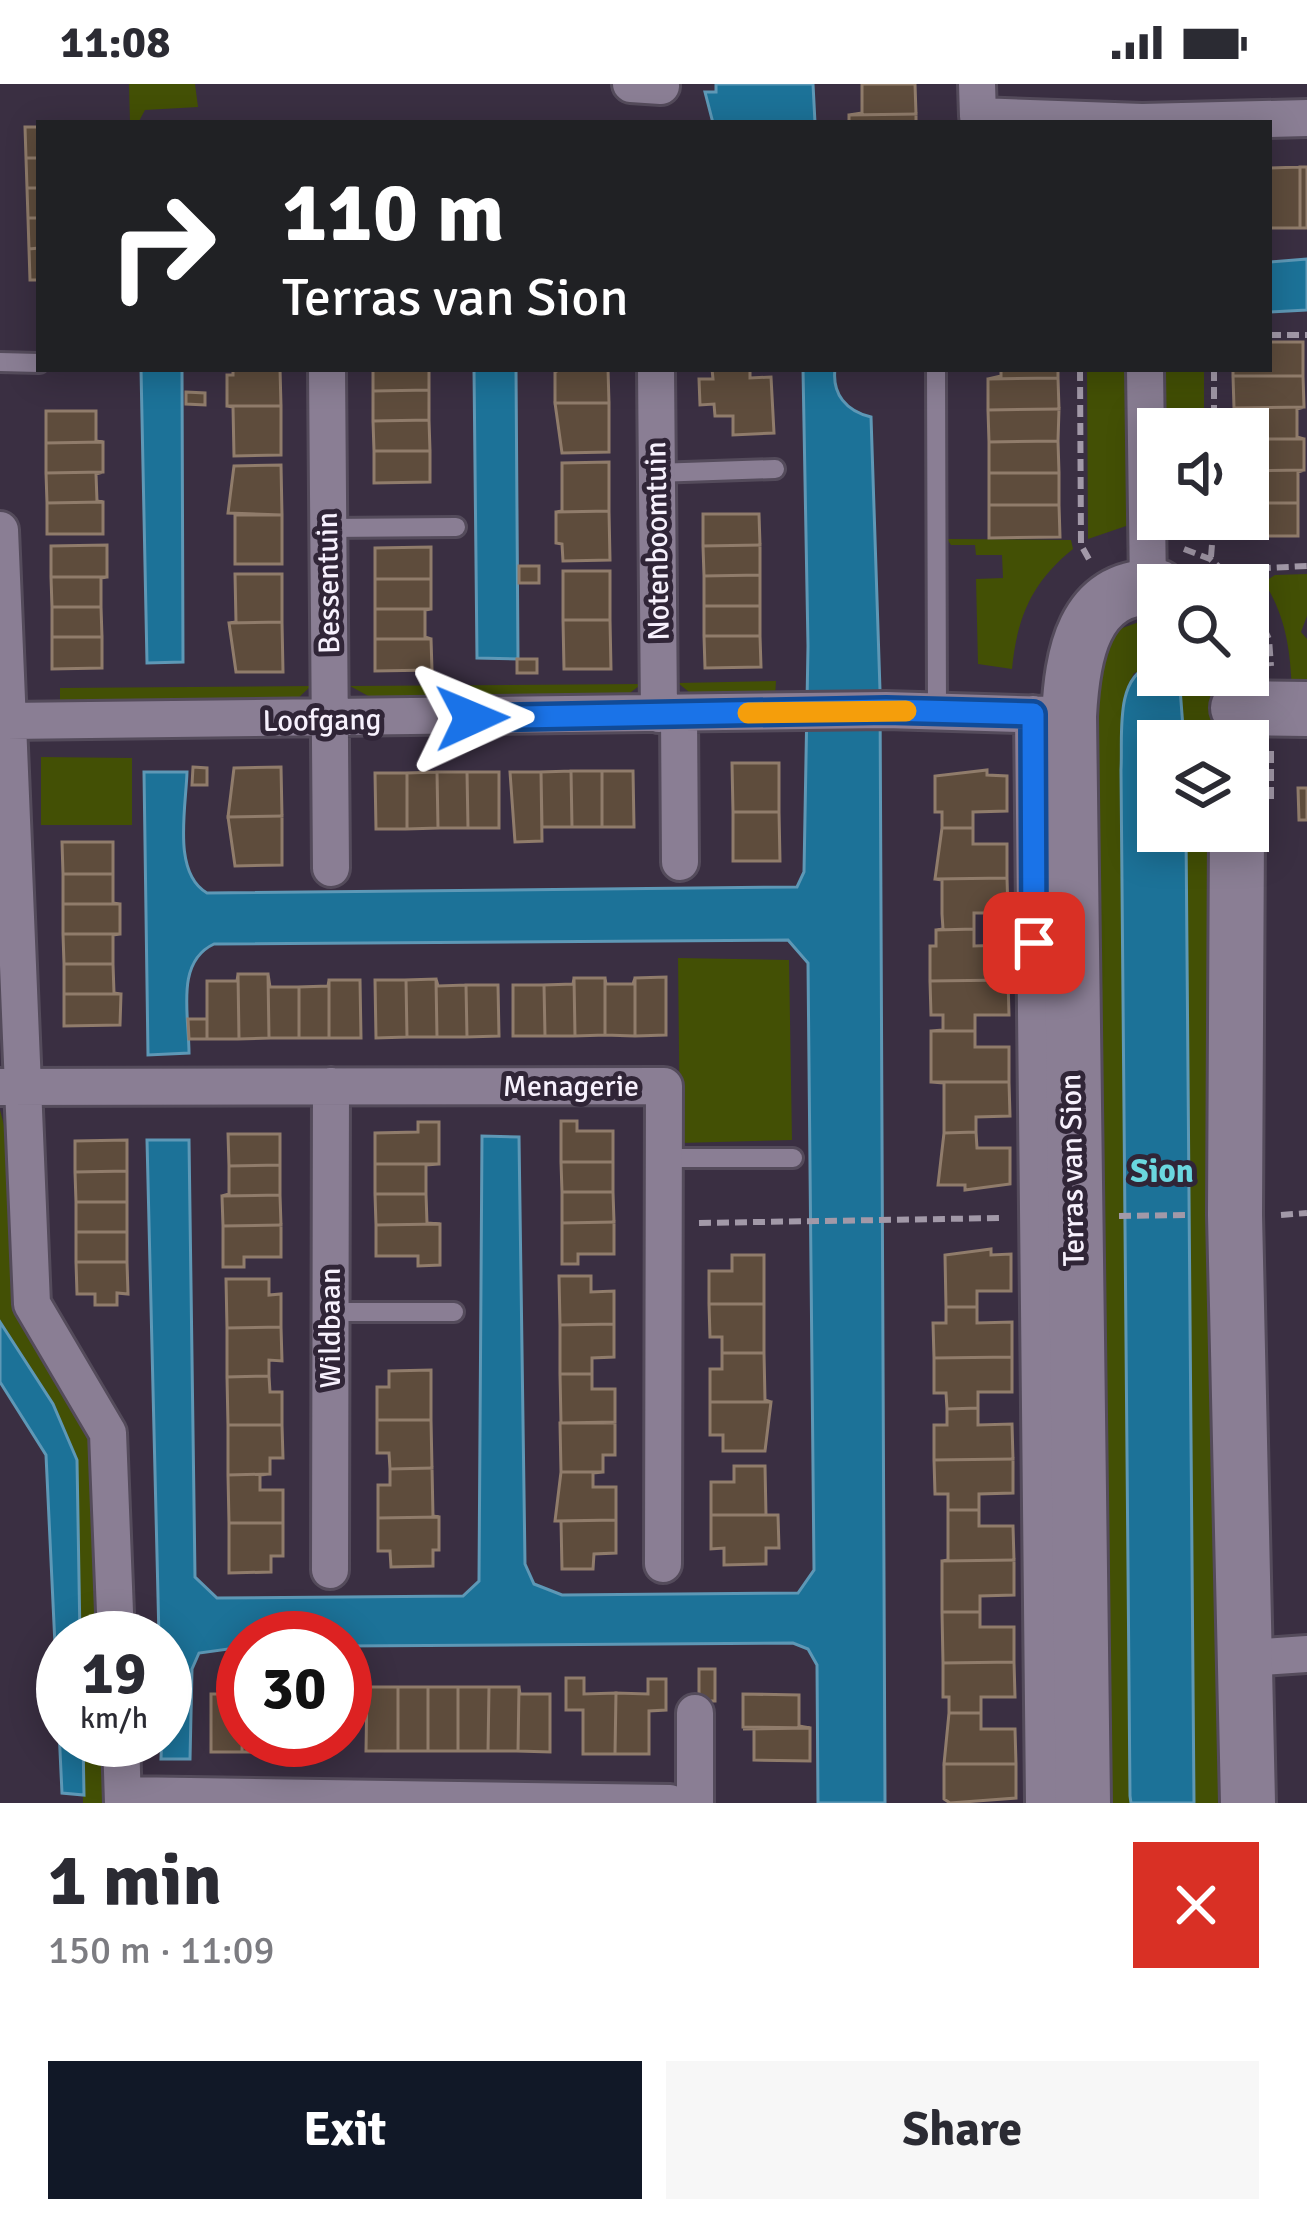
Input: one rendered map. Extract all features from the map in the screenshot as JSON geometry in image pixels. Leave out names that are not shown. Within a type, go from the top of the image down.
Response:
[{"type":"street","points":[[632,84],[661,86]]},
{"type":"street","points":[[977,84],[978,116],[1087,120]]},
{"type":"street","points":[[1224,120],[1307,118]]},
{"type":"street","name":"Bessentuin","points":[[327,372],[331,868]]},
{"type":"street","name":"Notenboomtuin","points":[[656,372],[655,473],[680,862]]},
{"type":"street","points":[[1145,372],[1152,564]]},
{"type":"street","points":[[0,530],[10,1086],[32,1304],[108,1432],[115,1611]]},
{"type":"street","name":"Terras van Sion","points":[[1044,1803],[1036,1217],[1051,715],[1080,635],[1095,614],[1122,592],[1137,590]]},
{"type":"street","points":[[1236,708],[1307,709]]},
{"type":"street","name":"Loofgang","points":[[7,721],[331,721],[886,710],[1051,715]]},
{"type":"street","name":"Terras van Sion","points":[[1051,715],[1083,1803]]},
{"type":"street","points":[[1237,852],[1235,1215],[1248,1803]]},
{"type":"street","name":"Menagerie","points":[[10,1086],[664,1086],[663,1564]]},
{"type":"street","name":"Wildbaan","points":[[329,1570],[331,1086]]},
{"type":"street","points":[[1247,1658],[1307,1654]]},
{"type":"street","points":[[694,1714],[695,1803]]},
{"type":"street","points":[[122,1767],[123,1799],[670,1803]]},
{"type":"lane","points":[[0,362],[36,363]]},
{"type":"lane","points":[[936,372],[937,711]]},
{"type":"lane","points":[[655,473],[775,470]]},
{"type":"lane","points":[[327,528],[456,527]]},
{"type":"lane","points":[[664,1158],[793,1157]]},
{"type":"lane","points":[[330,1312],[454,1312]]},
{"type":"path","points":[[1272,335],[1307,335]]},
{"type":"path","points":[[1080,372],[1081,545],[1091,563]]},
{"type":"path","points":[[1214,372],[1214,408]]},
{"type":"path","points":[[1210,559],[1212,540]]},
{"type":"path","points":[[1269,568],[1307,566]]},
{"type":"path","points":[[1117,1216],[1200,1215]]},
{"type":"path","points":[[664,1224],[1036,1217]]},
{"type":"green space","points":[[129,84],[195,84],[198,107],[145,110],[140,120],[130,120]]},
{"type":"green space","points":[[1087,372],[1133,372],[1132,524],[1088,539]]},
{"type":"green space","points":[[1159,372],[1204,372],[1204,408],[1159,408]]},
{"type":"green space","points":[[947,539],[1071,540],[1073,549],[1047,574],[1029,602],[1012,669],[978,664],[976,579],[1003,578],[1002,555],[976,555],[975,545],[951,545]]},
{"type":"green space","points":[[1307,574],[1307,616],[1301,632],[1307,639],[1307,690],[1292,689],[1286,634],[1269,592],[1269,579]]},
{"type":"green space","points":[[1137,623],[1137,672],[1127,687],[1121,770],[1131,1803],[1094,1803],[1090,685],[1114,631]]},
{"type":"green space","points":[[776,681],[775,697],[694,696],[678,683]]},
{"type":"green space","points":[[642,684],[624,697],[372,698],[350,686]]},
{"type":"green space","points":[[311,686],[296,700],[60,701],[60,688]]},
{"type":"green space","points":[[1181,696],[1218,696],[1222,720],[1182,720]]},
{"type":"green space","points":[[41,757],[132,758],[132,825],[41,825]]},
{"type":"green space","points":[[1186,852],[1228,852],[1237,1803],[1194,1803]]},
{"type":"green space","points":[[678,958],[789,960],[792,1140],[680,1143]]},
{"type":"green space","points":[[0,1110],[7,1137],[14,1307],[91,1441],[100,1611],[80,1611],[77,1460],[53,1404],[0,1329]]},
{"type":"green space","points":[[83,1767],[104,1767],[105,1803],[83,1803]]},
{"type":"water","points":[[716,84],[813,84],[815,120],[712,120],[705,92],[716,92]]},
{"type":"water","points":[[1307,259],[1307,310],[1272,312],[1272,262]]},
{"type":"water","points":[[141,372],[182,372],[183,662],[147,663]]},
{"type":"water","points":[[474,372],[516,372],[518,659],[477,658]]},
{"type":"water","points":[[803,372],[835,372],[842,400],[871,417],[880,690],[885,1803],[818,1803],[817,1665],[808,1649],[793,1643],[372,1646],[372,1611],[216,1611],[216,1651],[199,1653],[192,1669],[192,1611],[158,1611],[147,1140],[189,1140],[195,1577],[217,1598],[463,1596],[479,1581],[482,1136],[519,1137],[525,1564],[534,1584],[562,1595],[798,1593],[814,1570],[808,963],[788,940],[214,944],[202,952],[189,976],[189,1053],[148,1055],[144,772],[187,772],[185,855],[196,884],[207,893],[797,887],[804,872],[808,646]]},
{"type":"water","points":[[1137,674],[1137,696],[1181,696],[1182,720],[1137,720],[1137,852],[1186,852],[1194,1803],[1131,1803],[1130,1796],[1121,770],[1122,726]]},
{"type":"water","points":[[0,1322],[53,1404],[77,1460],[80,1611],[53,1611],[46,1455],[0,1382]]},
{"type":"water","points":[[61,1767],[83,1767],[84,1795],[62,1793]]},
{"type":"building","points":[[862,84],[915,84],[916,114],[849,115],[862,113]]},
{"type":"building","points":[[916,114],[916,120],[849,120],[849,115]]},
{"type":"building","points":[[25,127],[36,127],[36,158],[26,158]]},
{"type":"building","points":[[26,158],[36,158],[36,188],[27,188]]},
{"type":"building","points":[[1300,167],[1307,167],[1307,228],[1300,228]]},
{"type":"building","points":[[1300,167],[1300,228],[1272,228],[1272,168]]},
{"type":"building","points":[[27,188],[36,188],[36,218],[28,218]]},
{"type":"building","points":[[28,218],[36,218],[36,248],[29,249]]},
{"type":"building","points":[[36,248],[36,280],[30,280],[29,249]]},
{"type":"building","points":[[1272,342],[1303,342],[1303,376],[1233,376],[1233,372],[1272,372]]},
{"type":"building","points":[[280,372],[281,406],[227,406],[227,375]]},
{"type":"building","points":[[373,372],[429,372],[429,390],[373,391]]},
{"type":"building","points":[[555,372],[608,372],[609,403],[555,403]]},
{"type":"building","points":[[712,372],[771,377],[774,433],[733,435],[733,416],[715,416],[714,404],[700,405],[699,379],[713,379]]},
{"type":"building","points":[[1001,372],[1058,372],[1058,378],[988,379]]},
{"type":"building","points":[[1233,376],[1303,376],[1304,407],[1234,408]]},
{"type":"building","points":[[1058,378],[1059,409],[988,410],[988,379]]},
{"type":"building","points":[[429,390],[429,420],[373,421],[373,391]]},
{"type":"building","points":[[186,392],[205,393],[205,405],[186,404]]},
{"type":"building","points":[[555,403],[609,403],[609,452],[562,453]]},
{"type":"building","points":[[227,406],[281,406],[281,455],[234,456],[233,407]]},
{"type":"building","points":[[1304,407],[1297,409],[1297,437],[1304,439],[1269,439],[1269,408],[1234,408]]},
{"type":"building","points":[[1059,409],[1058,441],[989,442],[988,410]]},
{"type":"building","points":[[46,411],[96,411],[96,441],[103,442],[46,443]]},
{"type":"building","points":[[429,420],[430,451],[374,451],[373,421]]},
{"type":"building","points":[[1269,439],[1304,439],[1304,470],[1269,471]]},
{"type":"building","points":[[1058,441],[1059,473],[989,473],[989,442]]},
{"type":"building","points":[[103,442],[103,472],[46,473],[46,443]]},
{"type":"building","points":[[374,451],[430,451],[430,482],[374,483]]},
{"type":"building","points":[[609,462],[609,511],[556,512],[562,511],[562,463]]},
{"type":"building","points":[[281,465],[282,515],[228,513],[234,466]]},
{"type":"building","points":[[1304,470],[1298,472],[1298,503],[1269,503],[1269,471]]},
{"type":"building","points":[[103,472],[96,474],[97,501],[103,502],[47,503],[46,473]]},
{"type":"building","points":[[989,473],[1059,473],[1059,505],[989,505]]},
{"type":"building","points":[[103,502],[103,534],[47,534],[47,503]]},
{"type":"building","points":[[1269,503],[1298,503],[1298,536],[1269,536]]},
{"type":"building","points":[[989,505],[1059,505],[1060,537],[989,538]]},
{"type":"building","points":[[609,511],[610,560],[563,561],[562,544],[556,543],[556,512]]},
{"type":"building","points":[[703,514],[759,514],[760,545],[703,546]]},
{"type":"building","points":[[235,515],[282,515],[282,564],[235,564]]},
{"type":"building","points":[[107,545],[107,577],[51,577],[51,546]]},
{"type":"building","points":[[760,545],[760,575],[704,576],[703,546]]},
{"type":"building","points":[[431,547],[431,579],[375,579],[375,548]]},
{"type":"building","points":[[519,566],[539,566],[539,583],[519,583]]},
{"type":"building","points":[[563,571],[610,571],[610,620],[563,620]]},
{"type":"building","points":[[235,574],[282,574],[282,622],[229,623],[236,622]]},
{"type":"building","points":[[760,575],[760,606],[704,606],[704,576]]},
{"type":"building","points":[[51,577],[107,577],[101,578],[101,607],[52,607]]},
{"type":"building","points":[[375,579],[431,579],[431,609],[375,609]]},
{"type":"building","points":[[704,606],[760,606],[760,636],[704,636]]},
{"type":"building","points":[[52,607],[101,607],[102,637],[52,637]]},
{"type":"building","points":[[375,609],[431,609],[425,610],[425,637],[431,639],[375,639]]},
{"type":"building","points":[[563,620],[610,620],[611,669],[564,669]]},
{"type":"building","points":[[282,622],[283,672],[236,672],[229,623]]},
{"type":"building","points":[[704,636],[760,636],[761,667],[705,668]]},
{"type":"building","points":[[52,637],[102,637],[102,668],[52,669]]},
{"type":"building","points":[[375,639],[431,639],[432,670],[375,671]]},
{"type":"building","points":[[517,659],[537,659],[537,673],[517,673]]},
{"type":"building","points":[[732,763],[779,763],[779,812],[733,812]]},
{"type":"building","points":[[193,767],[207,768],[207,785],[192,785]]},
{"type":"building","points":[[281,767],[282,816],[228,817],[234,768]]},
{"type":"building","points":[[987,770],[987,775],[1007,776],[1007,811],[973,812],[973,828],[942,828],[942,812],[935,812],[935,776]]},
{"type":"building","points":[[571,771],[572,827],[542,827],[541,772]]},
{"type":"building","points":[[571,771],[602,771],[602,827],[572,827]]},
{"type":"building","points":[[602,771],[633,771],[634,827],[602,827]]},
{"type":"building","points":[[437,772],[438,828],[407,829],[407,773]]},
{"type":"building","points":[[437,772],[467,772],[468,828],[438,828]]},
{"type":"building","points":[[467,772],[499,772],[499,828],[468,828]]},
{"type":"building","points":[[510,772],[541,772],[542,841],[515,842]]},
{"type":"building","points":[[375,773],[407,773],[407,829],[376,829]]},
{"type":"building","points":[[1298,788],[1307,788],[1307,820],[1299,820]]},
{"type":"building","points":[[733,812],[779,812],[780,861],[733,861]]},
{"type":"building","points":[[282,816],[282,865],[235,866],[228,817]]},
{"type":"building","points":[[942,828],[973,828],[973,844],[1007,844],[1007,878],[935,879]]},
{"type":"building","points":[[62,842],[113,842],[113,874],[63,874]]},
{"type":"building","points":[[63,874],[113,874],[113,903],[120,904],[63,904]]},
{"type":"building","points":[[1007,878],[1008,913],[974,913],[974,929],[936,930],[943,929],[942,880],[935,879]]},
{"type":"building","points":[[63,904],[120,904],[120,934],[63,934]]},
{"type":"building","points":[[974,929],[974,946],[1008,945],[1008,980],[930,981],[930,946],[936,946],[936,930]]},
{"type":"building","points":[[63,934],[120,934],[113,935],[113,964],[64,964]]},
{"type":"building","points":[[64,964],[113,964],[114,993],[121,994],[64,994]]},
{"type":"building","points":[[238,974],[239,1039],[207,1039],[207,981],[237,981]]},
{"type":"building","points":[[238,974],[268,974],[269,1038],[239,1039]]},
{"type":"building","points":[[268,974],[270,987],[299,987],[299,1038],[269,1038]]},
{"type":"building","points":[[666,977],[666,1035],[635,1036],[635,978]]},
{"type":"building","points":[[574,978],[605,978],[605,1035],[575,1036]]},
{"type":"building","points":[[574,978],[575,1036],[545,1036],[544,985],[573,984]]},
{"type":"building","points":[[605,978],[606,984],[633,984],[635,978],[635,1036],[605,1035]]},
{"type":"building","points":[[436,979],[437,1037],[407,1037],[406,980]]},
{"type":"building","points":[[436,979],[438,986],[466,985],[467,1037],[437,1037]]},
{"type":"building","points":[[329,980],[329,1038],[299,1038],[299,987],[328,986]]},
{"type":"building","points":[[329,980],[360,980],[361,1038],[329,1038]]},
{"type":"building","points":[[375,980],[406,980],[407,1037],[376,1038]]},
{"type":"building","points":[[1008,980],[1009,1015],[975,1015],[975,1031],[931,1031],[943,1030],[943,1015],[931,1015],[930,981]]},
{"type":"building","points":[[466,985],[498,985],[499,1036],[467,1037]]},
{"type":"building","points":[[513,985],[544,985],[545,1036],[513,1036]]},
{"type":"building","points":[[64,994],[121,994],[120,1025],[64,1026]]},
{"type":"building","points":[[188,1019],[207,1019],[207,1039],[189,1039]]},
{"type":"building","points":[[931,1031],[975,1031],[975,1047],[1009,1047],[1009,1082],[931,1082]]},
{"type":"building","points":[[931,1082],[1009,1082],[1010,1116],[976,1117],[976,1132],[944,1133],[944,1083]]},
{"type":"building","points":[[561,1121],[577,1121],[577,1131],[613,1131],[613,1162],[561,1162]]},
{"type":"building","points":[[418,1122],[439,1122],[439,1164],[375,1164],[375,1133],[418,1132]]},
{"type":"building","points":[[976,1132],[977,1148],[1010,1148],[1010,1184],[965,1190],[965,1185],[938,1185],[944,1133]]},
{"type":"building","points":[[228,1134],[280,1134],[280,1165],[229,1166]]},
{"type":"building","points":[[127,1140],[127,1171],[75,1172],[75,1141]]},
{"type":"building","points":[[561,1162],[613,1162],[613,1192],[562,1192]]},
{"type":"building","points":[[375,1164],[439,1164],[426,1165],[426,1194],[375,1194]]},
{"type":"building","points":[[280,1165],[280,1195],[222,1196],[229,1194],[229,1166]]},
{"type":"building","points":[[127,1171],[127,1202],[76,1202],[75,1172]]},
{"type":"building","points":[[562,1192],[613,1192],[614,1222],[562,1223]]},
{"type":"building","points":[[375,1194],[426,1194],[427,1223],[440,1224],[376,1225]]},
{"type":"building","points":[[280,1195],[281,1225],[223,1226],[222,1196]]},
{"type":"building","points":[[76,1202],[127,1202],[127,1232],[76,1232]]},
{"type":"building","points":[[614,1222],[614,1254],[578,1254],[578,1264],[562,1264],[562,1223]]},
{"type":"building","points":[[440,1224],[440,1265],[418,1266],[418,1256],[376,1256],[376,1225]]},
{"type":"building","points":[[281,1225],[281,1257],[244,1257],[244,1267],[223,1267],[223,1226]]},
{"type":"building","points":[[76,1232],[127,1232],[127,1262],[76,1262]]},
{"type":"building","points":[[991,1249],[991,1255],[1011,1254],[1011,1291],[977,1291],[977,1307],[946,1307],[945,1255]]},
{"type":"building","points":[[732,1255],[764,1255],[764,1304],[709,1304],[709,1271],[732,1271]]},
{"type":"building","points":[[76,1262],[127,1262],[128,1294],[117,1293],[117,1305],[95,1305],[95,1294],[77,1294]]},
{"type":"building","points":[[559,1276],[591,1276],[591,1292],[614,1291],[614,1324],[560,1325]]},
{"type":"building","points":[[226,1279],[269,1279],[269,1295],[281,1294],[281,1327],[227,1328]]},
{"type":"building","points":[[709,1304],[764,1304],[764,1353],[722,1353],[722,1337],[710,1337]]},
{"type":"building","points":[[946,1307],[977,1307],[977,1323],[1012,1322],[1012,1357],[934,1358],[933,1323],[946,1323]]},
{"type":"building","points":[[614,1324],[614,1357],[592,1358],[592,1374],[560,1374],[560,1325]]},
{"type":"building","points":[[281,1327],[282,1361],[269,1360],[269,1376],[227,1377],[227,1328]]},
{"type":"building","points":[[722,1353],[764,1353],[765,1400],[771,1402],[710,1402],[710,1369],[722,1369]]},
{"type":"building","points":[[1012,1357],[1012,1392],[978,1392],[978,1408],[947,1409],[946,1393],[934,1393],[934,1358]]},
{"type":"building","points":[[431,1370],[431,1420],[377,1420],[377,1387],[389,1387],[389,1371]]},
{"type":"building","points":[[560,1374],[592,1374],[592,1389],[615,1389],[615,1422],[561,1423]]},
{"type":"building","points":[[269,1376],[270,1392],[282,1392],[282,1425],[228,1425],[227,1377]]},
{"type":"building","points":[[710,1402],[771,1402],[765,1451],[723,1451],[723,1435],[710,1435]]},
{"type":"building","points":[[978,1408],[978,1425],[1012,1424],[1013,1459],[934,1460],[934,1425],[947,1425],[947,1409]]},
{"type":"building","points":[[377,1420],[431,1420],[432,1468],[390,1469],[389,1453],[377,1453]]},
{"type":"building","points":[[560,1423],[615,1423],[615,1455],[603,1455],[603,1472],[561,1472]]},
{"type":"building","points":[[228,1425],[282,1425],[283,1458],[270,1458],[270,1474],[228,1475]]},
{"type":"building","points":[[1013,1459],[1013,1493],[979,1494],[979,1510],[948,1510],[948,1494],[935,1494],[934,1460]]},
{"type":"building","points":[[734,1466],[765,1466],[766,1515],[711,1515],[711,1482],[734,1482]]},
{"type":"building","points":[[432,1468],[433,1516],[439,1517],[378,1518],[378,1485],[390,1485],[390,1469]]},
{"type":"building","points":[[561,1472],[603,1472],[593,1473],[593,1487],[616,1487],[616,1520],[555,1521]]},
{"type":"building","points":[[270,1474],[260,1475],[260,1490],[283,1490],[283,1523],[229,1523],[228,1475]]},
{"type":"building","points":[[948,1510],[979,1510],[979,1526],[1013,1526],[1014,1560],[942,1561],[948,1560]]},
{"type":"building","points":[[711,1515],[778,1515],[779,1548],[766,1548],[766,1564],[724,1565],[724,1548],[711,1549]]},
{"type":"building","points":[[439,1517],[439,1550],[433,1550],[433,1566],[391,1567],[390,1551],[378,1551],[378,1518]]},
{"type":"building","points":[[616,1520],[616,1553],[594,1554],[593,1569],[562,1569],[561,1521]]},
{"type":"building","points":[[229,1523],[283,1523],[283,1556],[271,1556],[271,1572],[229,1573]]},
{"type":"building","points":[[1014,1560],[1014,1595],[980,1596],[980,1612],[942,1612],[942,1561]]},
{"type":"building","points":[[942,1612],[980,1612],[980,1627],[1014,1627],[1014,1662],[943,1663]]},
{"type":"building","points":[[1014,1662],[1015,1697],[981,1697],[981,1713],[949,1713],[949,1697],[943,1697],[943,1663]]},
{"type":"building","points":[[699,1669],[715,1669],[715,1701],[699,1701]]},
{"type":"building","points":[[566,1678],[584,1678],[584,1694],[616,1693],[615,1754],[583,1754],[583,1710],[566,1710]]},
{"type":"building","points":[[648,1679],[666,1679],[666,1710],[649,1711],[649,1754],[615,1754],[616,1693],[648,1694]]},
{"type":"building","points":[[372,1687],[398,1687],[398,1751],[372,1751]]},
{"type":"building","points":[[398,1687],[428,1687],[428,1751],[398,1751]]},
{"type":"building","points":[[428,1687],[458,1687],[458,1751],[428,1751]]},
{"type":"building","points":[[458,1687],[489,1687],[488,1751],[458,1751]]},
{"type":"building","points":[[489,1687],[519,1687],[518,1751],[488,1751]]},
{"type":"building","points":[[519,1687],[520,1694],[550,1694],[550,1752],[518,1751]]},
{"type":"building","points":[[211,1694],[216,1694],[216,1752],[211,1752]]},
{"type":"building","points":[[743,1694],[799,1695],[799,1726],[810,1728],[743,1727]]},
{"type":"building","points":[[949,1713],[981,1713],[981,1729],[1015,1729],[1016,1764],[944,1764]]},
{"type":"building","points":[[810,1728],[810,1761],[754,1760],[754,1729]]},
{"type":"building","points":[[944,1764],[1016,1764],[1016,1798],[950,1803],[944,1799]]},
{"type":"slow traffic","points":[[748,713],[906,711]]},
{"type":"district","name":"Sion","points":[[1162,1170]]},
{"type":"route","points":[[472,718],[886,710],[1033,714],[1034,943]]}]
